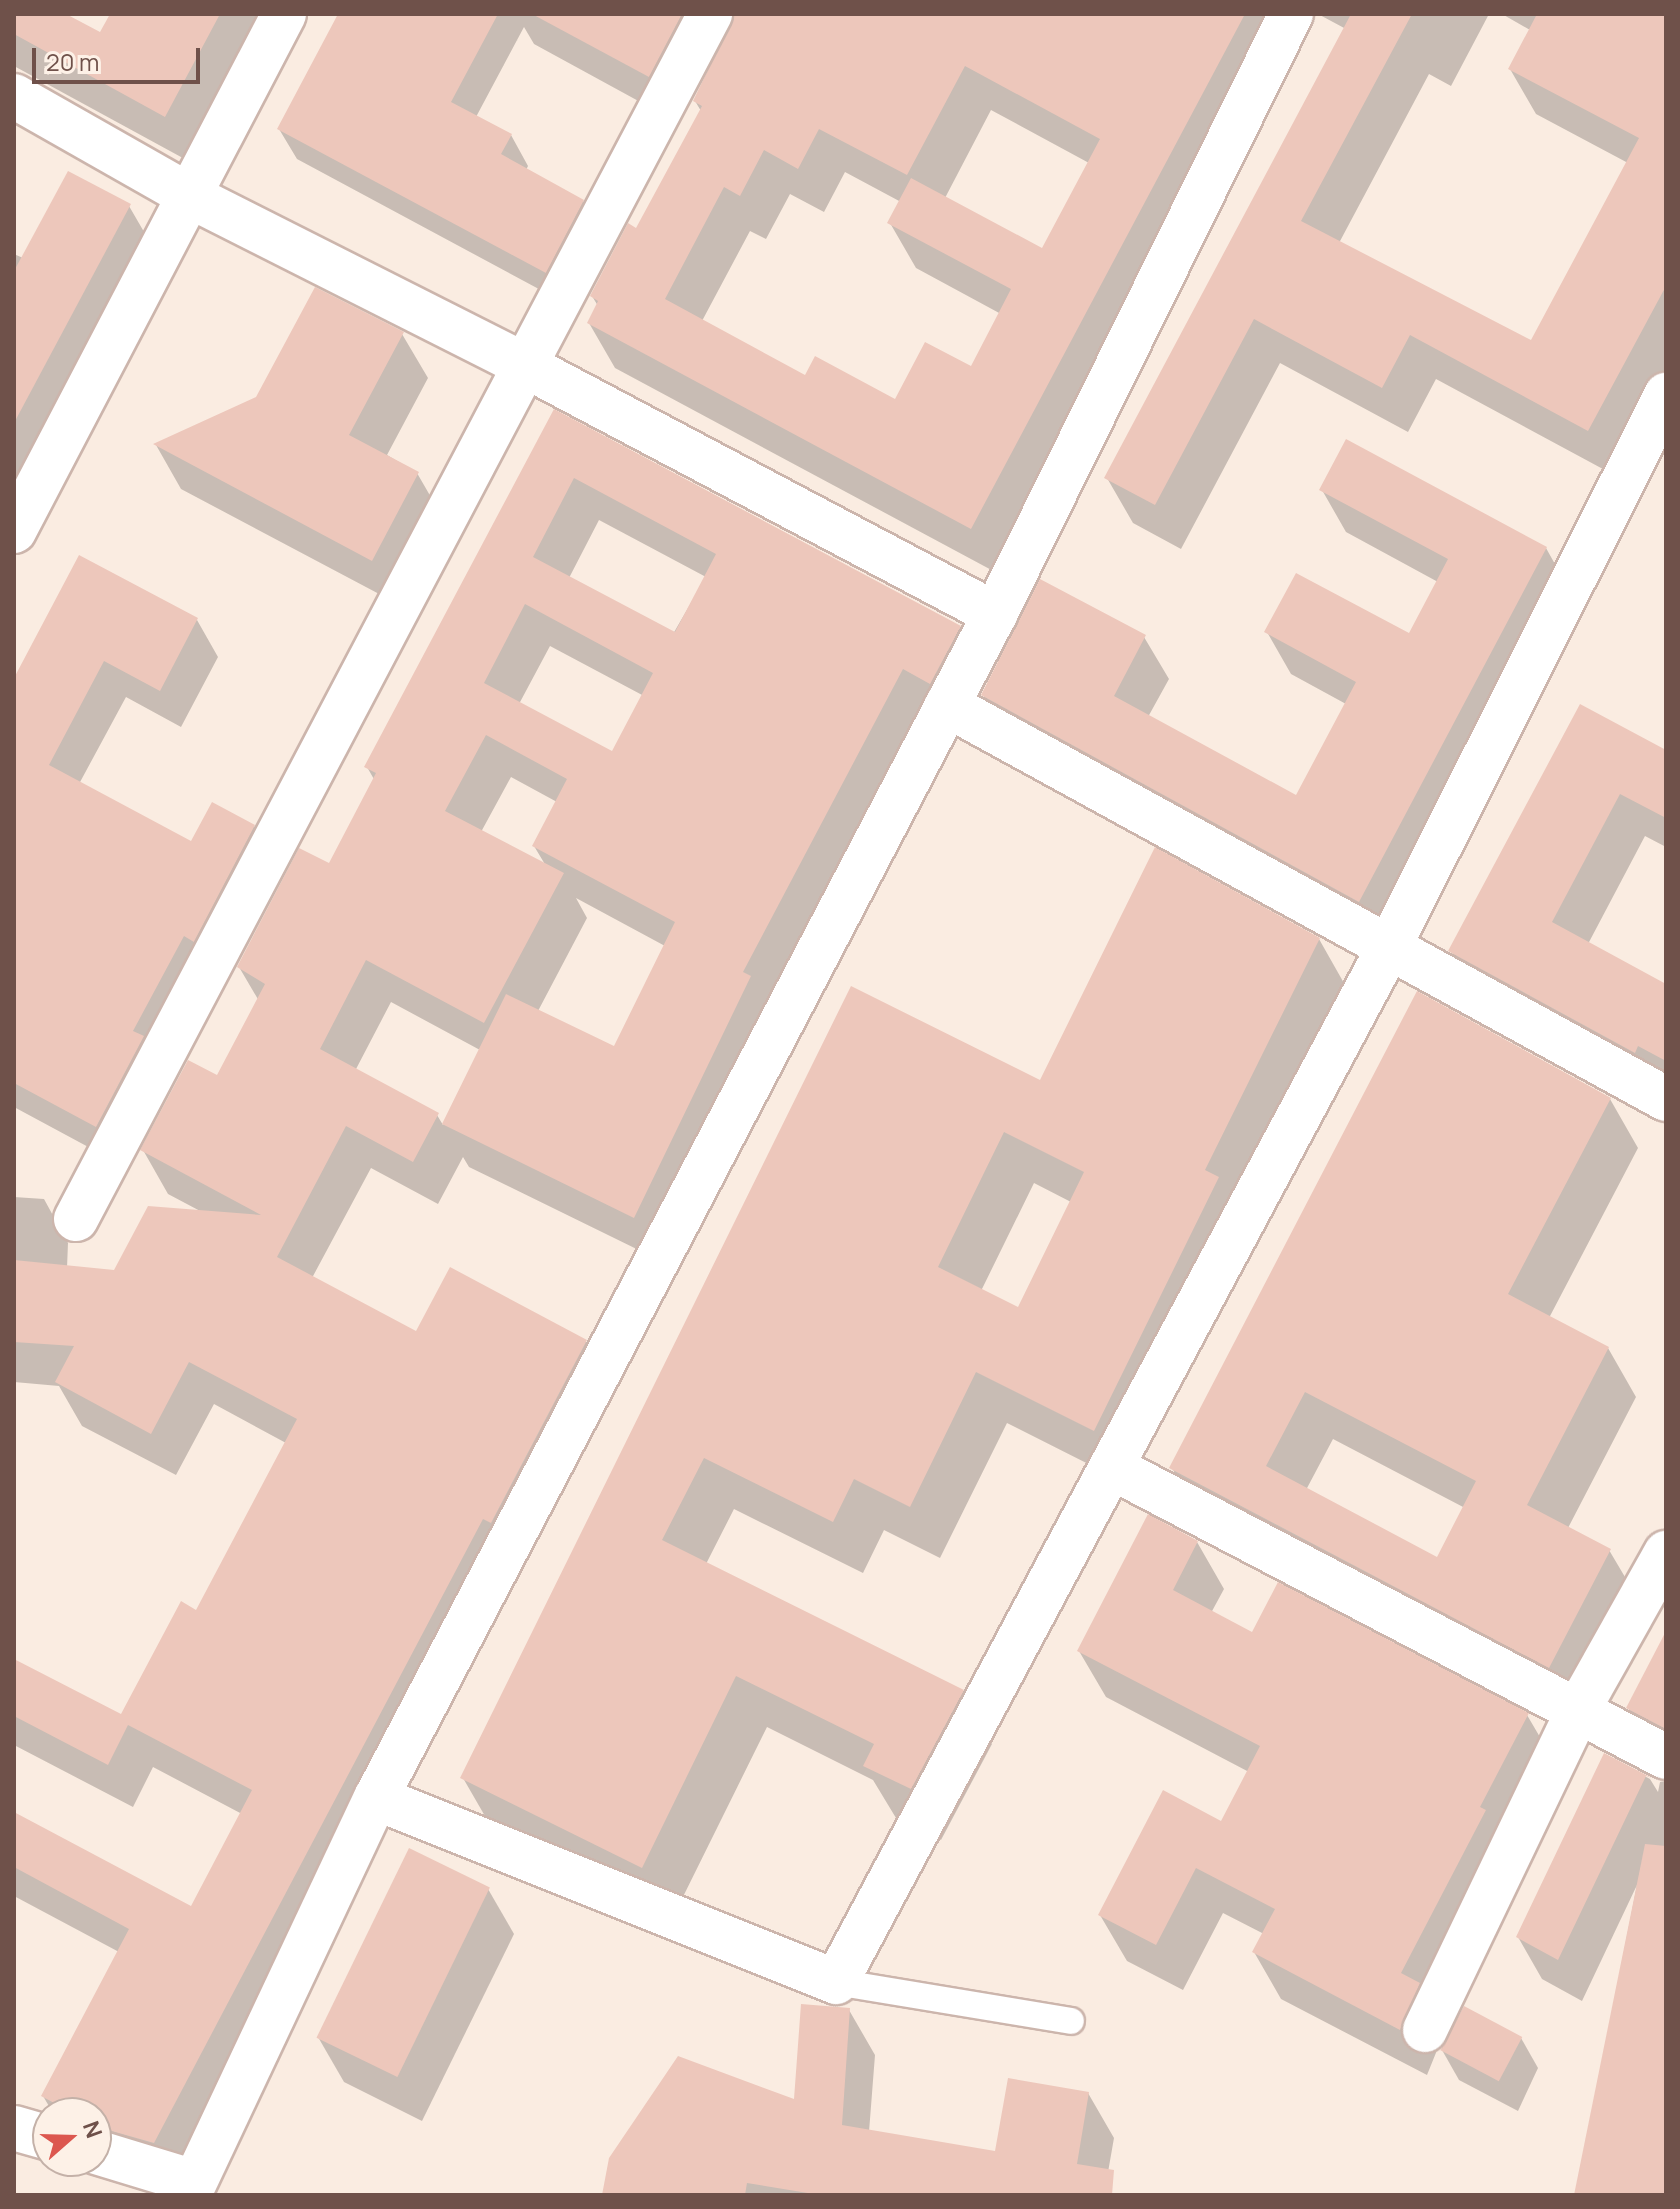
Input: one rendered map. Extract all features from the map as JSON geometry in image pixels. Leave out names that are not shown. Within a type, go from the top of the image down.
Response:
[{"type":"street","points":[[14,531],[284,14]]},
{"type":"street","points":[[76,1219],[710,14]]},
{"type":"street","points":[[112,2157],[195,2182],[376,1798],[995,614],[1291,14]]},
{"type":"street","points":[[14,96],[188,195],[524,365],[995,614]]},
{"type":"street","points":[[376,1798],[836,1982],[1389,947],[1666,395]]},
{"type":"street","points":[[947,705],[1666,1099]]},
{"type":"street","points":[[1111,1467],[1579,1708],[1666,1757]]},
{"type":"street","points":[[1425,2030],[1579,1708],[1666,1553]]},
{"type":"lane","points":[[836,1982],[1071,2021]]},
{"type":"building","points":[[14,14],[66,14],[100,32],[110,14],[220,14],[165,117],[14,34]]},
{"type":"building","points":[[338,14],[498,14],[451,102],[512,134],[501,154],[584,200],[546,273],[277,129]]},
{"type":"building","points":[[532,14],[682,14],[649,77]]},
{"type":"building","points":[[735,14],[1245,14],[971,529],[587,323],[598,301],[590,296],[628,223],[636,228],[702,106],[693,101]],"holes":[[[965,66],[1100,139],[1042,248],[911,178],[887,223],[1011,289],[971,366],[925,342],[895,399],[815,356],[805,375],[665,299],[724,187],[740,196],[764,150],[798,169],[819,129],[907,175]]]},
{"type":"building","points":[[1351,14],[1412,14],[1301,221],[1531,340],[1639,138],[1508,69],[1537,14],[1666,14],[1666,286],[1588,431],[1410,335],[1382,388],[1254,319],[1155,505],[1104,478]]},
{"type":"building","points":[[68,171],[131,204],[14,423],[14,271]]},
{"type":"building","points":[[315,287],[404,332],[349,435],[419,472],[372,561],[153,444],[256,397]]},
{"type":"building","points":[[554,409],[961,626],[930,684],[903,669],[743,972],[751,976],[634,1218],[442,1124],[506,994],[614,1046],[675,922],[532,846],[567,779],[486,735],[445,811],[564,873],[484,1023],[366,960],[320,1049],[439,1113],[413,1162],[346,1126],[277,1257],[416,1331],[450,1267],[587,1340],[491,1523],[483,1519],[154,2143],[112,2131],[112,2097],[41,2096],[129,1929],[14,1867],[14,1812],[191,1906],[252,1790],[128,1725],[108,1765],[14,1716],[14,1659],[121,1714],[181,1601],[196,1610],[297,1419],[189,1362],[151,1434],[55,1382],[74,1346],[14,1342],[14,1260],[114,1270],[148,1206],[261,1215],[140,1150],[188,1060],[217,1075],[265,984],[237,967],[299,848],[329,863],[376,773],[364,767]],"holes":[[[574,478],[716,554],[675,632],[533,557]],[[525,604],[653,673],[612,751],[484,683]]]},
{"type":"building","points":[[1346,439],[1547,547],[1359,902],[981,695],[1040,579],[1146,635],[1114,696],[1296,795],[1356,682],[1264,632],[1296,573],[1409,633],[1448,559],[1319,490]]},
{"type":"building","points":[[79,555],[198,618],[160,691],[104,661],[49,765],[191,841],[212,802],[255,825],[194,942],[184,936],[133,1031],[144,1036],[96,1127],[14,1083],[14,678]]},
{"type":"building","points":[[1580,704],[1666,750],[1666,818],[1620,794],[1552,922],[1666,984],[1666,1061],[1638,1046],[1635,1053],[1448,951]]},
{"type":"building","points":[[1155,847],[1320,938],[1205,1170],[1219,1177],[1094,1431],[976,1372],[910,1507],[854,1479],[833,1522],[704,1458],[662,1540],[964,1690],[911,1789],[863,1766],[874,1744],[736,1676],[642,1868],[460,1778],[851,986],[1040,1080]],"holes":[[[1004,1132],[1084,1172],[1018,1307],[938,1267]]]},
{"type":"building","points":[[1417,991],[1611,1098],[1508,1294],[1609,1347],[1527,1505],[1611,1549],[1549,1668],[1169,1468]],"holes":[[[1305,1392],[1476,1481],[1437,1557],[1266,1466]]]},
{"type":"building","points":[[1148,1514],[1198,1541],[1173,1590],[1252,1632],[1278,1582],[1529,1713],[1480,1807],[1486,1810],[1401,1973],[1420,1983],[1400,2030],[1252,1952],[1275,1909],[1196,1868],[1156,1945],[1098,1915],[1163,1790],[1221,1821],[1260,1746],[1077,1651]]},
{"type":"building","points":[[1666,1631],[1666,1729],[1626,1708]]},
{"type":"building","points":[[1604,1753],[1652,1778],[1646,1776],[1558,1960],[1516,1937]]},
{"type":"building","points":[[1645,1844],[1666,1846],[1666,2195],[1574,2195]]},
{"type":"building","points":[[409,1848],[490,1887],[397,2077],[317,2038]]},
{"type":"building","points":[[801,2004],[850,2008],[842,2125],[995,2151],[1008,2078],[1089,2092],[1077,2164],[1114,2170],[1112,2195],[820,2195],[747,2183],[745,2195],[602,2195],[609,2158],[678,2056],[794,2099]]},
{"type":"building","points":[[1464,2006],[1522,2037],[1499,2081],[1441,2050]]}]
